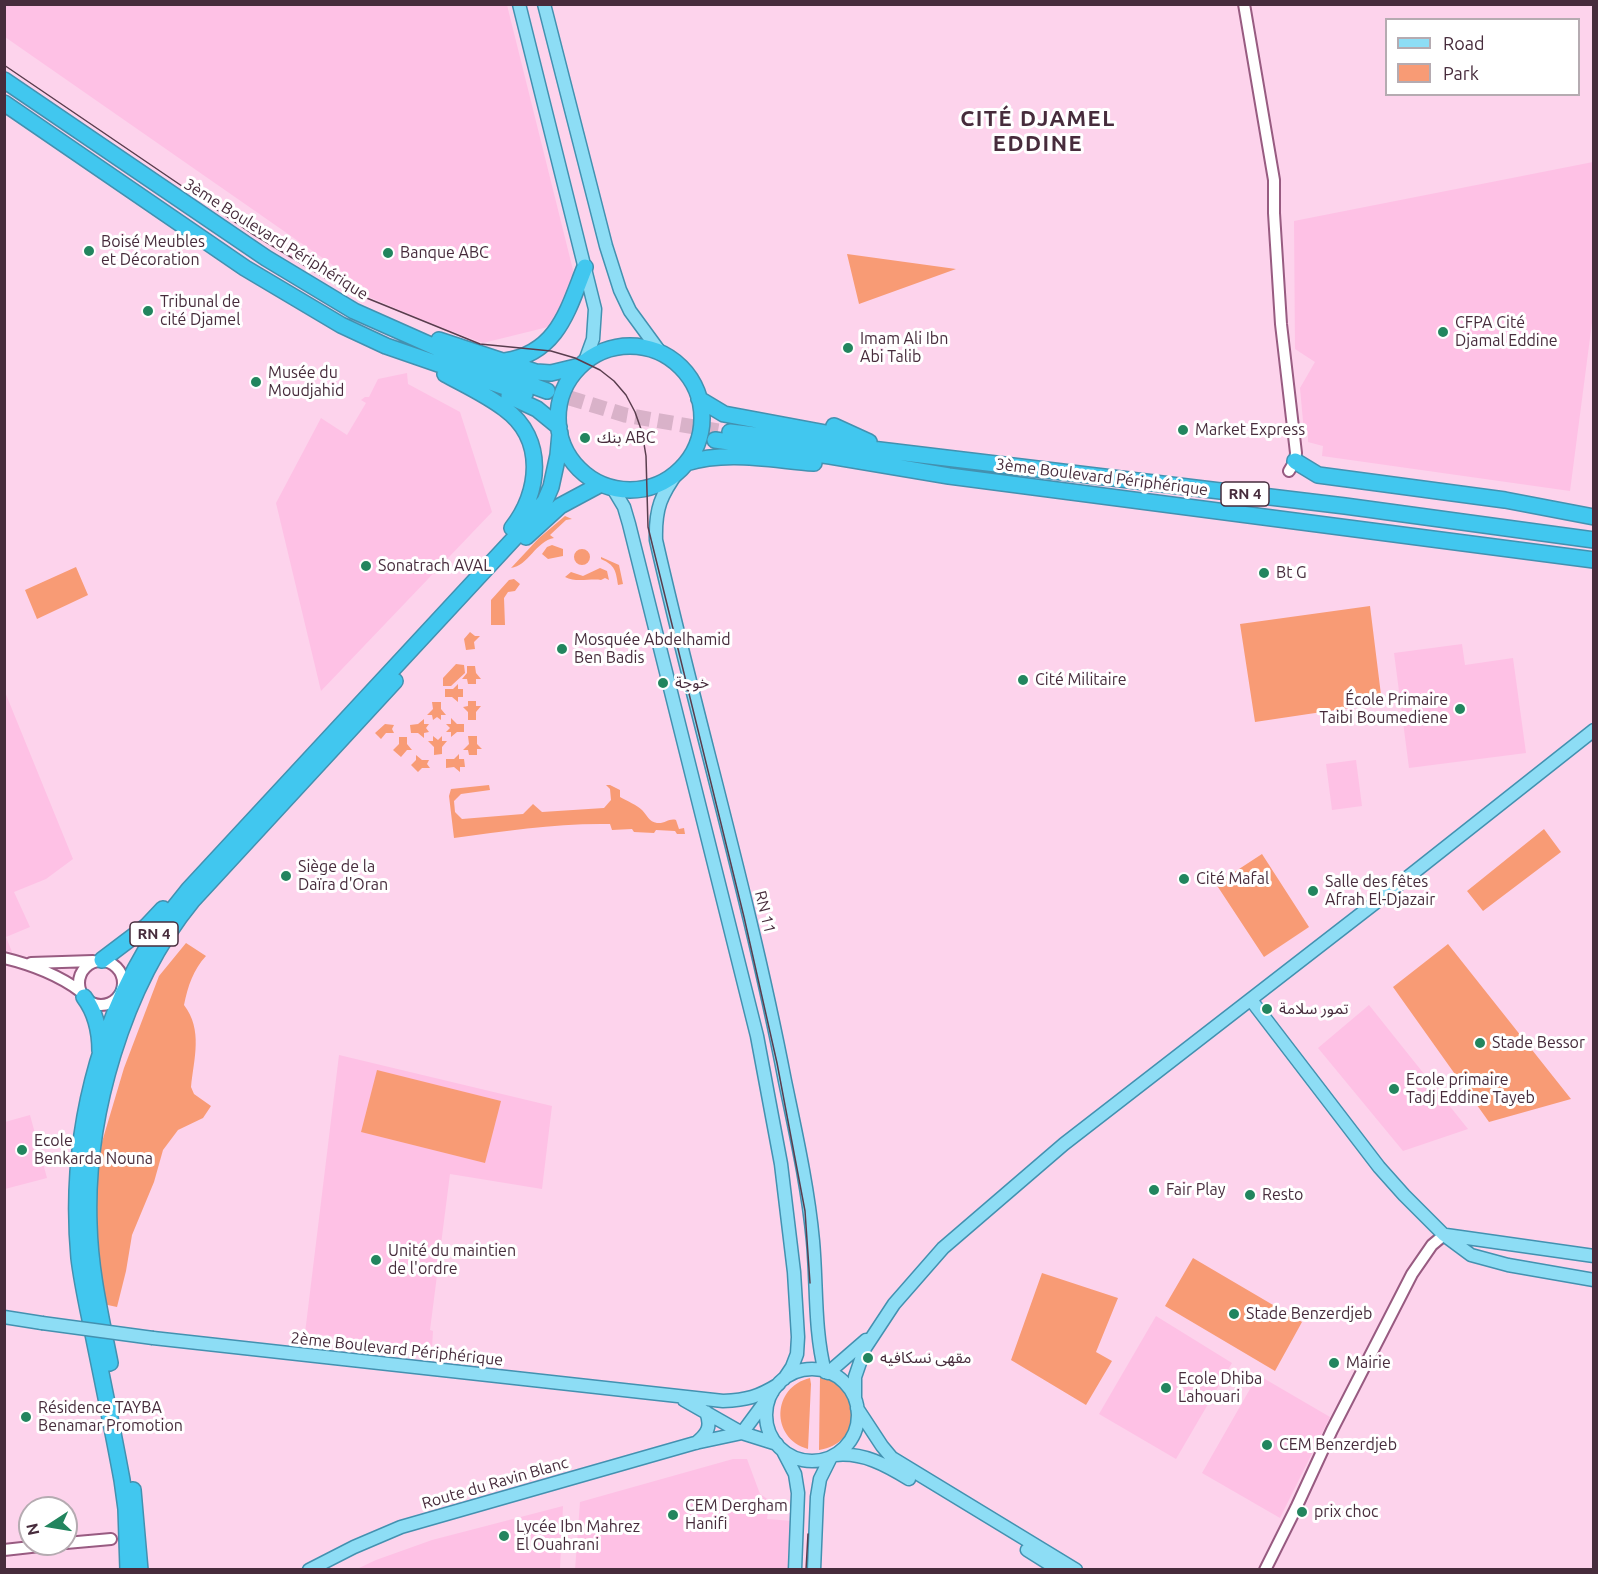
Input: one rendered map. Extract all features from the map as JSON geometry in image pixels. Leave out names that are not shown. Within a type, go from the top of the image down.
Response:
[{"type":"highway","name":"3ème Boulevard Périphérique","points":[[4,80],[266,258],[354,311],[546,396],[406,353],[341,325],[245,268],[4,104]]},
{"type":"highway","points":[[504,361],[521,358],[536,350],[555,334],[563,322],[585,267]]},
{"type":"highway","points":[[323,292],[415,333],[536,372],[551,373],[583,364]]},
{"type":"highway","points":[[630,345],[660,352],[685,371],[694,384],[702,412],[699,440],[683,467],[668,479],[646,488],[630,490],[607,485],[590,477],[575,463],[564,446],[559,430],[562,393],[573,373],[606,350],[630,345]]},
{"type":"highway","points":[[406,353],[537,409],[559,430]]},
{"type":"highway","points":[[406,353],[507,410],[522,427],[530,443],[535,464],[530,498],[518,520],[437,620]]},
{"type":"highway","name":"RN 4","points":[[699,399],[724,414],[869,442],[897,452]]},
{"type":"highway","points":[[828,424],[869,442]]},
{"type":"highway","name":"RN 4","points":[[128,1569],[126,1509],[122,1480],[83,1285],[77,1224],[80,1152],[85,1118],[99,1057],[119,1003],[141,957],[160,926],[189,889],[520,532],[545,501],[555,472],[559,430]]},
{"type":"highway","name":"3ème Boulevard Périphérique","points":[[1593,540],[1333,505],[897,452],[716,435],[949,476],[1593,560]]},
{"type":"highway","name":"RN 4","points":[[683,467],[704,458],[737,457],[949,476]]},
{"type":"highway","points":[[1292,466],[1318,475],[1505,501],[1593,517]]},
{"type":"highway","name":"RN 4","points":[[140,1569],[136,1509],[93,1278],[89,1225],[91,1160],[103,1088],[139,989],[164,939],[192,901],[532,531],[560,506],[607,485]]},
{"type":"highway","points":[[98,961],[147,926],[177,895],[189,889]]},
{"type":"highway","points":[[82,994],[91,1006],[95,1018],[99,1037],[99,1057]]},
{"type":"main road","points":[[519,4],[595,309],[596,322],[591,349],[583,364]]},
{"type":"main road","points":[[544,4],[618,265],[620,290],[630,311],[660,352]]},
{"type":"main road","name":"RN 11","points":[[683,467],[664,491],[658,506],[656,540],[765,983],[781,1057],[807,1194],[813,1239],[819,1339],[826,1372]]},
{"type":"main road","points":[[607,485],[624,507],[629,524],[757,1036],[781,1164],[794,1272],[797,1354],[792,1367],[742,1433]]},
{"type":"main road","points":[[814,1569],[820,1479],[833,1456],[846,1446],[854,1434],[858,1420],[855,1377],[860,1360],[894,1304],[943,1248],[1064,1144],[1251,1000],[1593,730]]},
{"type":"main road","points":[[1251,1000],[1379,1167],[1444,1235],[1472,1255],[1508,1265],[1593,1280]]},
{"type":"main road","points":[[1444,1235],[1593,1256]]},
{"type":"main road","name":"2ème Boulevard Périphérique","points":[[4,1317],[153,1338],[677,1397],[742,1433],[780,1447]]},
{"type":"main road","points":[[826,1372],[876,1332]]},
{"type":"main road","points":[[677,1397],[744,1401],[779,1385],[792,1374],[808,1369],[826,1372],[846,1384],[882,1446],[892,1458],[1076,1569]]},
{"type":"main road","points":[[779,1385],[768,1404],[766,1418],[770,1432],[795,1474],[798,1493],[795,1569]]},
{"type":"main road","points":[[695,1443],[705,1435],[709,1428],[710,1420],[706,1412]]},
{"type":"main road","name":"Route du Ravin Blanc","points":[[309,1569],[354,1546],[401,1527],[695,1443],[742,1433]]},
{"type":"main road","points":[[780,1447],[797,1459],[806,1461],[848,1453],[878,1461],[1059,1569]]},
{"type":"street","points":[[1244,4],[1274,180],[1281,324],[1296,453],[1292,466]]},
{"type":"street","points":[[4,958],[28,964],[62,978],[89,1002],[102,1005],[115,1000],[122,989],[122,976],[114,966],[98,961],[28,964]]},
{"type":"street","points":[[82,994],[79,984],[82,970],[98,961]]},
{"type":"street","points":[[1265,1569],[1332,1430],[1412,1274],[1432,1245],[1444,1235]]},
{"type":"street","points":[[78,1542],[111,1539]]},
{"type":"shaded area","points":[[4,5],[507,5],[576,282],[556,325],[483,343],[339,284],[347,275],[5,37]]},
{"type":"shaded area","name":"CFPA Cité Djamal Eddine","points":[[1593,162],[1593,315],[1570,491],[1322,456],[1323,446],[1308,442],[1308,435],[1304,432],[1300,388],[1315,362],[1295,349],[1294,221]]},
{"type":"shaded area","name":"Sonatrach AVAL","points":[[407,373],[408,384],[460,412],[492,512],[321,691],[276,503],[321,418],[347,435],[366,403],[361,400],[369,397],[378,379]]},
{"type":"shaded area","name":"École Primaire Taibi Boumediene","points":[[1462,644],[1465,665],[1513,658],[1526,753],[1409,768],[1394,653]]},
{"type":"shaded area","points":[[5,692],[73,859],[46,879],[14,892],[30,927],[6,937],[12,952],[4,950]]},
{"type":"shaded area","points":[[1356,760],[1362,806],[1332,810],[1326,764]]},
{"type":"shaded area","name":"Ecole primaire Tadj Eddine Tayeb","points":[[1369,1005],[1468,1129],[1403,1151],[1318,1048]]},
{"type":"shaded area","name":"Unité du maintien de l'ordre","points":[[339,1055],[552,1106],[542,1189],[450,1174],[430,1330],[433,1331],[432,1348],[305,1333]]},
{"type":"shaded area","name":"Ecole Benkarda Nouna","points":[[30,1115],[47,1178],[5,1189],[5,1122]]},
{"type":"shaded area","name":"Ecole Dhiba Lahouari","points":[[1156,1316],[1232,1363],[1176,1459],[1099,1414]]},
{"type":"shaded area","name":"CEM Benzerdjeb","points":[[1258,1375],[1330,1417],[1280,1518],[1202,1473]]},
{"type":"shaded area","name":"CEM Dergham Hanifi","points":[[733,1459],[747,1459],[760,1494],[772,1502],[777,1509],[776,1512],[768,1512],[767,1519],[793,1521],[791,1569],[575,1570],[580,1502]]},
{"type":"shaded area","name":"Lycée Ibn Mahrez El Ouahrani","points":[[563,1506],[560,1569],[357,1569],[432,1540]]},
{"type":"green space","points":[[847,254],[956,269],[859,304]]},
{"type":"green space","points":[[565,516],[572,519],[566,520],[550,535],[554,538],[542,544],[522,563],[511,568],[539,538]]},
{"type":"green space","points":[[552,545],[563,549],[563,556],[548,559],[542,554],[547,547]]},
{"type":"green space","points":[[579,549],[585,549],[590,557],[588,563],[579,565],[574,560],[574,554]]},
{"type":"green space","points":[[601,557],[619,565],[623,584],[618,585],[614,569]]},
{"type":"green space","points":[[76,567],[88,595],[37,619],[25,590]]},
{"type":"green space","points":[[600,568],[607,571],[609,580],[605,578],[579,580],[565,577],[571,572],[583,576]]},
{"type":"green space","points":[[514,579],[520,584],[515,591],[508,592],[504,598],[505,625],[491,625],[491,600],[509,580]]},
{"type":"green space","points":[[1370,606],[1382,703],[1255,722],[1240,624]]},
{"type":"green space","points":[[470,632],[475,636],[480,636],[474,642],[475,649],[466,650],[464,639]]},
{"type":"green space","points":[[456,664],[464,665],[465,673],[451,686],[443,686],[443,678]]},
{"type":"green space","points":[[467,666],[475,666],[476,673],[481,679],[476,679],[476,684],[468,684],[467,679],[462,679],[467,673]]},
{"type":"green space","points":[[458,684],[458,689],[463,689],[463,697],[458,697],[458,702],[452,697],[445,697],[445,689],[453,689]]},
{"type":"green space","points":[[468,701],[476,701],[476,706],[481,706],[476,712],[476,720],[468,720],[468,712],[463,707],[468,706]]},
{"type":"green space","points":[[432,702],[441,702],[441,709],[446,715],[441,715],[441,720],[437,717],[433,720],[432,715],[427,715],[433,709]]},
{"type":"green space","points":[[451,718],[457,724],[464,724],[464,732],[457,732],[451,737],[451,732],[446,732],[450,728],[446,724],[451,724]]},
{"type":"green space","points":[[424,719],[424,724],[429,724],[426,728],[429,732],[424,733],[424,738],[418,733],[411,733],[410,725],[418,724]]},
{"type":"green space","points":[[385,724],[394,725],[392,729],[394,733],[386,733],[381,739],[375,733]]},
{"type":"green space","points":[[433,736],[438,740],[442,736],[442,741],[447,741],[442,747],[442,754],[434,755],[434,747],[428,741],[433,741]]},
{"type":"green space","points":[[468,736],[477,736],[477,744],[482,749],[477,749],[477,755],[469,755],[468,750],[463,750],[469,744]]},
{"type":"green space","points":[[399,737],[407,737],[407,744],[412,750],[407,750],[401,757],[393,750],[399,744]]},
{"type":"green space","points":[[459,754],[459,759],[464,759],[465,767],[460,767],[460,772],[454,767],[446,768],[446,759],[454,759]]},
{"type":"green space","points":[[416,755],[422,760],[429,760],[427,764],[430,768],[422,768],[418,772],[411,765],[416,760]]},
{"type":"green space","points":[[489,785],[490,790],[461,794],[454,801],[455,812],[462,819],[523,814],[533,804],[542,812],[604,808],[611,800],[610,789],[606,785],[610,785],[620,790],[620,797],[640,808],[652,821],[660,823],[676,820],[679,829],[684,828],[685,834],[677,834],[675,831],[656,830],[654,833],[634,832],[632,829],[612,830],[610,824],[590,824],[532,828],[454,838],[449,796],[451,789]]},
{"type":"green space","points":[[1544,829],[1561,852],[1483,911],[1467,891]]},
{"type":"green space","points":[[1262,854],[1309,927],[1264,957],[1216,884]]},
{"type":"green space","points":[[186,943],[206,956],[192,979],[184,1005],[194,1024],[196,1044],[191,1087],[194,1094],[211,1106],[203,1118],[178,1130],[163,1150],[154,1182],[132,1235],[117,1307],[103,1304],[93,1200],[102,1142],[124,1068],[159,976]]},
{"type":"green space","name":"Stade Bessor","points":[[1448,944],[1571,1099],[1489,1122],[1393,987]]},
{"type":"green space","points":[[377,1070],[501,1101],[485,1163],[361,1132]]},
{"type":"green space","name":"Stade Benzerdjeb","points":[[1193,1258],[1302,1322],[1275,1371],[1165,1306]]},
{"type":"green space","points":[[1042,1273],[1118,1298],[1096,1352],[1112,1361],[1086,1405],[1011,1360]]},
{"type":"green space","points":[[820,1377],[834,1383],[844,1392],[850,1403],[852,1415],[850,1427],[844,1437],[833,1446],[819,1450]]},
{"type":"green space","points":[[810,1378],[808,1449],[787,1435],[780,1413],[788,1391],[797,1383]]},
{"type":"tunnel","points":[[547,391],[625,415],[718,431]]},
{"type":"tram line","points":[[4,65],[251,233],[342,288],[480,344],[551,351],[575,358],[600,370],[626,395],[642,432],[646,456],[648,527],[744,917],[777,1063],[805,1211],[810,1283]]},
{"type":"tram line","points":[[806,1570],[808,1534]]},
{"type":"place","name":"Boisé Meubles et Décoration","points":[[89,251]]},
{"type":"place","name":"Banque ABC","points":[[388,253]]},
{"type":"place","name":"Tribunal de cité Djamel","points":[[148,311]]},
{"type":"place","name":"CFPA Cité Djamal Eddine","points":[[1443,332]]},
{"type":"place","name":"Imam Ali Ibn Abi Talib","points":[[848,348]]},
{"type":"place","name":"Musée du Moudjahid","points":[[256,382]]},
{"type":"place","name":"Market Express","points":[[1183,430]]},
{"type":"place","name":"بنك ABC","points":[[585,438]]},
{"type":"place","name":"Sonatrach AVAL","points":[[366,566]]},
{"type":"place","name":"Bt G","points":[[1264,573]]},
{"type":"place","name":"Mosquée Abdelhamid Ben Badis","points":[[562,649]]},
{"type":"place","name":"Cité Militaire","points":[[1023,680]]},
{"type":"place","name":"خوجة","points":[[663,683]]},
{"type":"place","name":"École Primaire Taibi Boumediene","points":[[1460,709]]},
{"type":"place","name":"Siège de la Daïra d'Oran","points":[[286,876]]},
{"type":"place","name":"Cité Mafal","points":[[1184,879]]},
{"type":"place","name":"Salle des fêtes Afrah El-Djazair","points":[[1313,891]]},
{"type":"place","name":"تمور سلامة","points":[[1267,1009]]},
{"type":"place","name":"Stade Bessor","points":[[1480,1043]]},
{"type":"place","name":"Ecole primaire Tadj Eddine Tayeb","points":[[1394,1089]]},
{"type":"place","name":"Ecole Benkarda Nouna","points":[[22,1150]]},
{"type":"place","name":"Fair Play","points":[[1154,1190]]},
{"type":"place","name":"Resto","points":[[1250,1195]]},
{"type":"place","name":"Unité du maintien de l'ordre","points":[[376,1260]]},
{"type":"place","name":"Stade Benzerdjeb","points":[[1234,1314]]},
{"type":"place","name":"مقهى نسكافيه","points":[[868,1358]]},
{"type":"place","name":"Mairie","points":[[1334,1363]]},
{"type":"place","name":"Ecole Dhiba Lahouari","points":[[1166,1388]]},
{"type":"place","name":"Résidence TAYBA Benamar Promotion","points":[[26,1417]]},
{"type":"place","name":"CEM Benzerdjeb","points":[[1267,1445]]},
{"type":"place","name":"prix choc","points":[[1302,1512]]},
{"type":"place","name":"CEM Dergham Hanifi","points":[[673,1515]]},
{"type":"place","name":"Lycée Ibn Mahrez El Ouahrani","points":[[504,1536]]},
{"type":"district","name":"CITÉ DJAMEL EDDINE","points":[[1038,132]]}]
